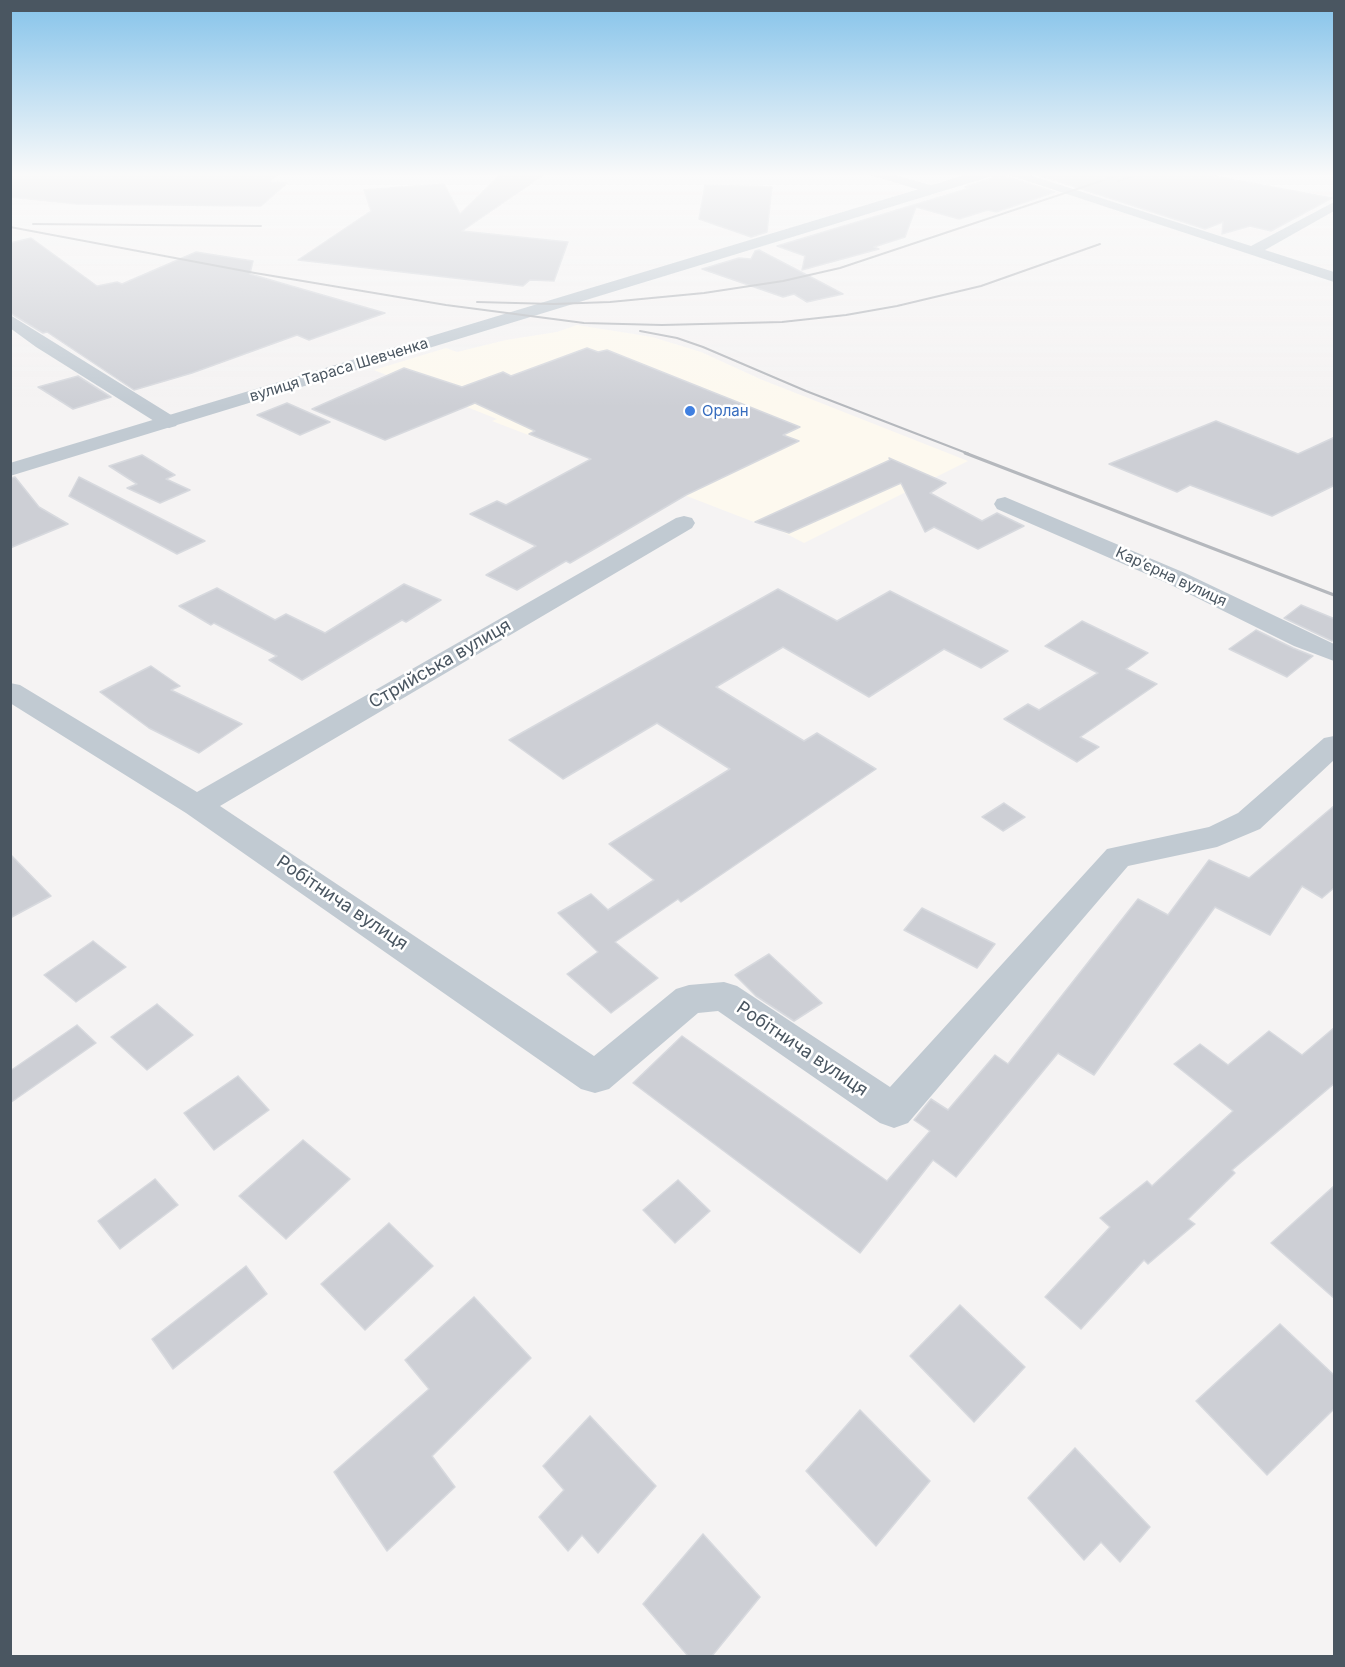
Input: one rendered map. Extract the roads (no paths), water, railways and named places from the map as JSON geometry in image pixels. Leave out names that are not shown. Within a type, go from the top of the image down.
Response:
[{"type":"street","name":"вулиця Тараса Шевченка","points":[[10,470],[731,251]]},
{"type":"street","points":[[1252,251],[1335,277]]},
{"type":"street","points":[[10,320],[42,343],[169,422]]},
{"type":"street","name":"Карʼєрна вулиця","points":[[1005,504],[1176,578],[1303,640],[1335,653]]},
{"type":"street","name":"Стрийська вулиця","points":[[197,806],[684,523]]},
{"type":"street","name":"Робітнича вулиця","points":[[10,691],[197,806],[595,1077],[689,999],[724,996],[894,1111],[1118,857],[1217,836],[1249,821],[1335,745]]},
{"type":"railway","points":[[137,251],[446,305],[584,323],[662,325],[782,322],[846,315],[897,306],[981,286],[1081,251]]},
{"type":"railway","points":[[477,302],[554,304],[610,302],[704,293],[783,281],[840,268],[892,251]]},
{"type":"railway","points":[[640,331],[677,338],[703,347],[806,391],[969,454]]},
{"type":"railway","points":[[965,453],[1334,595]]},
{"type":"place","name":"Орлан","points":[[690,411]]}]
